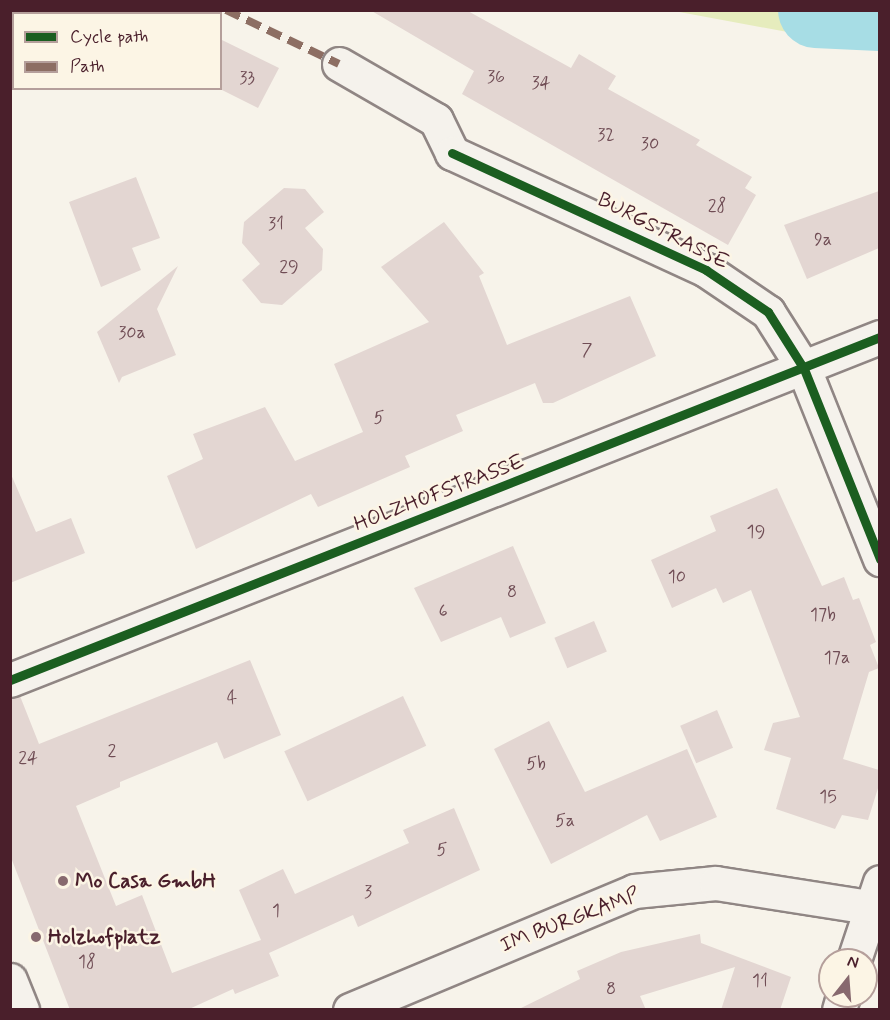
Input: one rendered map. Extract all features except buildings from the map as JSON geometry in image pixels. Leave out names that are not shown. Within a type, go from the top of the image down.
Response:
[{"type":"street","name":"BURGSTRASSE","points":[[339,64],[436,120],[452,153],[531,185],[706,270],[768,312],[804,369],[879,559]]},
{"type":"street","name":"HOLZHOFSTRASSE","points":[[10,680],[804,369],[879,337]]},
{"type":"street","name":"IM BURGKAMP","points":[[350,1010],[634,891],[716,883],[875,895]]},
{"type":"street","points":[[858,948],[875,895]]},
{"type":"street","points":[[10,980],[22,1010]]},
{"type":"green space","points":[[674,11],[879,11],[879,49]]},
{"type":"waterway","points":[[816,10],[880,13]]},
{"type":"marked path","points":[[226,10],[339,64]]},
{"type":"cycle path","points":[[452,153],[706,270],[768,312],[804,369],[880,559]]},
{"type":"cycle path","points":[[10,680],[880,337]]},
{"type":"place","name":"Mo Casa GmbH","points":[[63,881]]},
{"type":"place","name":"Holzhofplatz","points":[[36,937]]}]
